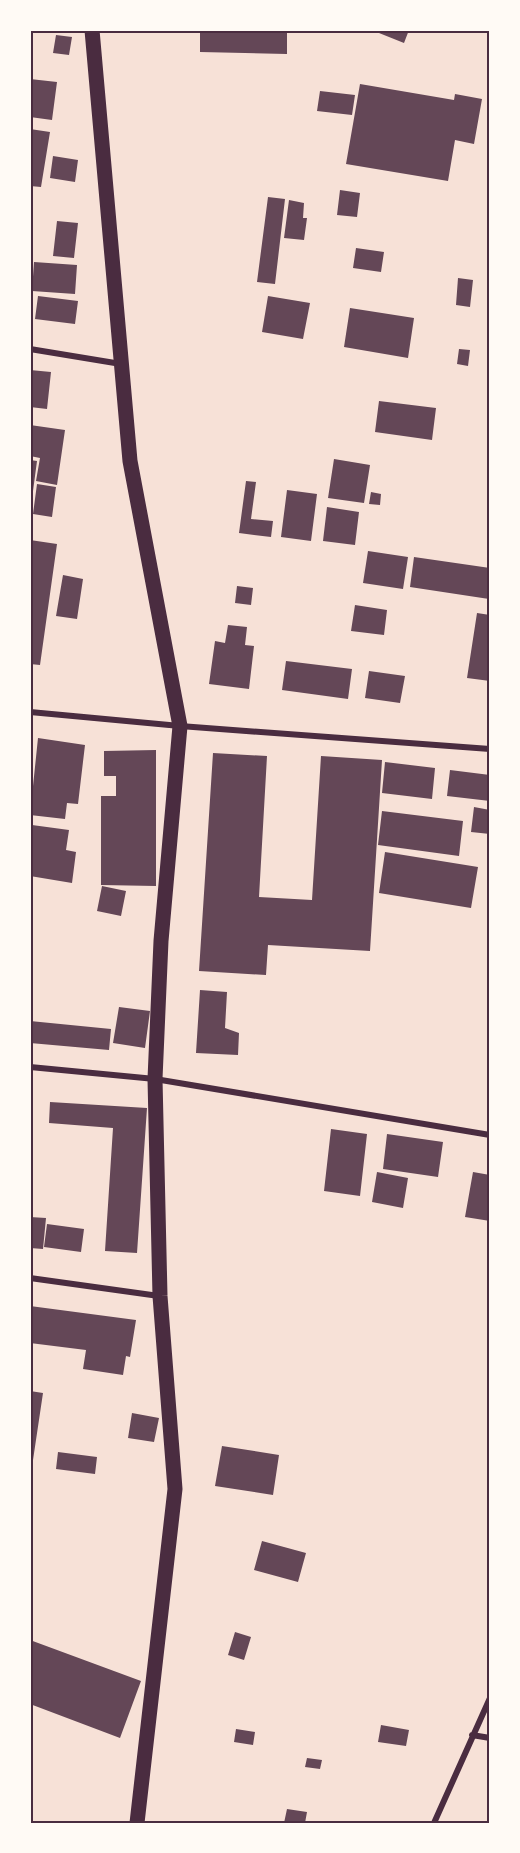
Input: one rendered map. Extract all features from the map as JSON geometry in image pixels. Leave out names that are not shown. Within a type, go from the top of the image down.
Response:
[{"type":"main road","points":[[92,30],[130,461],[180,726],[161,941],[155,1079],[160,1296],[175,1489],[137,1823]]},
{"type":"street","points":[[30,349],[122,364]]},
{"type":"street","points":[[30,712],[180,726],[490,749]]},
{"type":"street","points":[[30,1067],[155,1079],[490,1135]]},
{"type":"street","points":[[30,1278],[160,1296]]},
{"type":"street","points":[[434,1823],[490,1698]]},
{"type":"street","points":[[472,1736],[490,1738]]},
{"type":"building","points":[[200,30],[287,30],[287,54],[200,52]]},
{"type":"building","points":[[380,30],[409,30],[404,43],[379,33]]},
{"type":"building","points":[[56,35],[72,37],[69,55],[53,53]]},
{"type":"building","points":[[30,79],[57,82],[52,120],[30,117]]},
{"type":"building","points":[[360,84],[454,100],[455,94],[482,99],[474,144],[455,140],[448,181],[346,164]]},
{"type":"building","points":[[320,91],[355,95],[352,115],[317,111]]},
{"type":"building","points":[[30,129],[50,132],[41,187],[30,186]]},
{"type":"building","points":[[53,156],[78,160],[75,182],[50,178]]},
{"type":"building","points":[[340,190],[360,193],[357,217],[337,215]]},
{"type":"building","points":[[268,197],[285,199],[275,284],[257,282]]},
{"type":"building","points":[[289,200],[304,203],[303,218],[307,218],[304,240],[284,238]]},
{"type":"building","points":[[57,221],[78,223],[74,258],[53,256]]},
{"type":"building","points":[[356,248],[384,252],[381,272],[353,268]]},
{"type":"building","points":[[34,262],[77,265],[75,294],[32,291]]},
{"type":"building","points":[[458,278],[473,280],[470,307],[456,305]]},
{"type":"building","points":[[38,296],[78,301],[75,324],[35,319]]},
{"type":"building","points":[[268,296],[310,303],[303,339],[262,332]]},
{"type":"building","points":[[350,308],[414,318],[408,358],[344,347]]},
{"type":"building","points":[[459,349],[470,350],[468,366],[457,364]]},
{"type":"building","points":[[30,370],[51,372],[47,409],[30,407]]},
{"type":"building","points":[[379,401],[436,408],[432,440],[375,432]]},
{"type":"building","points":[[30,425],[65,430],[57,485],[36,481],[40,458],[30,456]]},
{"type":"building","points":[[334,459],[370,465],[364,503],[328,498]]},
{"type":"building","points":[[30,460],[37,461],[31,506],[30,506]]},
{"type":"building","points":[[246,481],[256,482],[251,519],[273,521],[271,537],[239,533]]},
{"type":"building","points":[[37,484],[56,487],[52,517],[33,514]]},
{"type":"building","points":[[287,490],[317,494],[311,541],[281,537]]},
{"type":"building","points":[[371,492],[381,494],[380,505],[369,504]]},
{"type":"building","points":[[327,507],[359,512],[355,545],[323,541]]},
{"type":"building","points":[[30,540],[57,544],[40,665],[30,664]]},
{"type":"building","points":[[368,551],[408,557],[403,589],[363,583]]},
{"type":"building","points":[[414,557],[490,568],[489,599],[410,587]]},
{"type":"building","points":[[63,575],[83,579],[77,619],[56,616]]},
{"type":"building","points":[[237,586],[253,588],[251,605],[235,603]]},
{"type":"building","points":[[355,605],[387,610],[384,635],[351,631]]},
{"type":"building","points":[[477,613],[490,615],[490,681],[467,678]]},
{"type":"building","points":[[228,625],[247,627],[245,645],[254,646],[249,689],[209,684],[215,641],[225,643]]},
{"type":"building","points":[[286,661],[352,669],[348,699],[282,690]]},
{"type":"building","points":[[369,671],[405,676],[400,703],[365,698]]},
{"type":"building","points":[[30,736],[33,737],[31,751],[30,751]]},
{"type":"building","points":[[38,738],[85,745],[78,804],[67,803],[65,819],[30,815]]},
{"type":"building","points":[[156,750],[156,886],[101,885],[101,796],[116,796],[116,776],[104,776],[104,751]]},
{"type":"building","points":[[213,753],[267,756],[259,897],[312,900],[321,756],[382,760],[370,951],[268,945],[266,975],[199,971]]},
{"type":"building","points":[[385,762],[435,768],[432,799],[382,793]]},
{"type":"building","points":[[450,770],[490,775],[490,801],[447,796]]},
{"type":"building","points":[[474,807],[490,810],[490,834],[471,832]]},
{"type":"building","points":[[382,811],[463,821],[459,856],[378,845]]},
{"type":"building","points":[[32,825],[69,830],[66,850],[76,852],[72,883],[30,876]]},
{"type":"building","points":[[385,852],[478,867],[471,908],[379,893]]},
{"type":"building","points":[[102,886],[126,891],[121,916],[97,911]]},
{"type":"building","points":[[200,990],[227,992],[225,1028],[239,1033],[238,1055],[196,1053]]},
{"type":"building","points":[[119,1007],[150,1011],[145,1048],[113,1043]]},
{"type":"building","points":[[30,1021],[111,1029],[109,1050],[30,1043]]},
{"type":"building","points":[[50,1102],[147,1108],[137,1253],[105,1251],[113,1128],[49,1123]]},
{"type":"building","points":[[331,1129],[367,1134],[360,1196],[324,1191]]},
{"type":"building","points":[[387,1134],[443,1142],[438,1177],[383,1169]]},
{"type":"building","points":[[377,1172],[408,1178],[403,1208],[372,1202]]},
{"type":"building","points":[[473,1172],[490,1175],[490,1221],[465,1217]]},
{"type":"building","points":[[30,1217],[46,1218],[43,1249],[30,1248]]},
{"type":"building","points":[[47,1224],[84,1229],[81,1252],[44,1247]]},
{"type":"building","points":[[30,1306],[136,1320],[130,1357],[126,1356],[123,1375],[83,1369],[86,1350],[30,1343]]},
{"type":"building","points":[[30,1391],[43,1393],[33,1460],[30,1460]]},
{"type":"building","points":[[132,1413],[159,1418],[154,1442],[128,1438]]},
{"type":"building","points":[[222,1446],[279,1455],[273,1495],[215,1486]]},
{"type":"building","points":[[58,1452],[97,1457],[95,1474],[56,1469]]},
{"type":"building","points":[[262,1541],[306,1553],[298,1582],[254,1570]]},
{"type":"building","points":[[235,1632],[251,1637],[244,1660],[228,1655]]},
{"type":"building","points":[[30,1640],[141,1681],[120,1738],[30,1704]]},
{"type":"building","points":[[381,1725],[409,1730],[406,1746],[378,1742]]},
{"type":"building","points":[[236,1729],[255,1732],[253,1745],[234,1742]]},
{"type":"building","points":[[307,1758],[322,1760],[320,1769],[305,1767]]},
{"type":"building","points":[[287,1809],[307,1812],[305,1823],[284,1823]]}]
